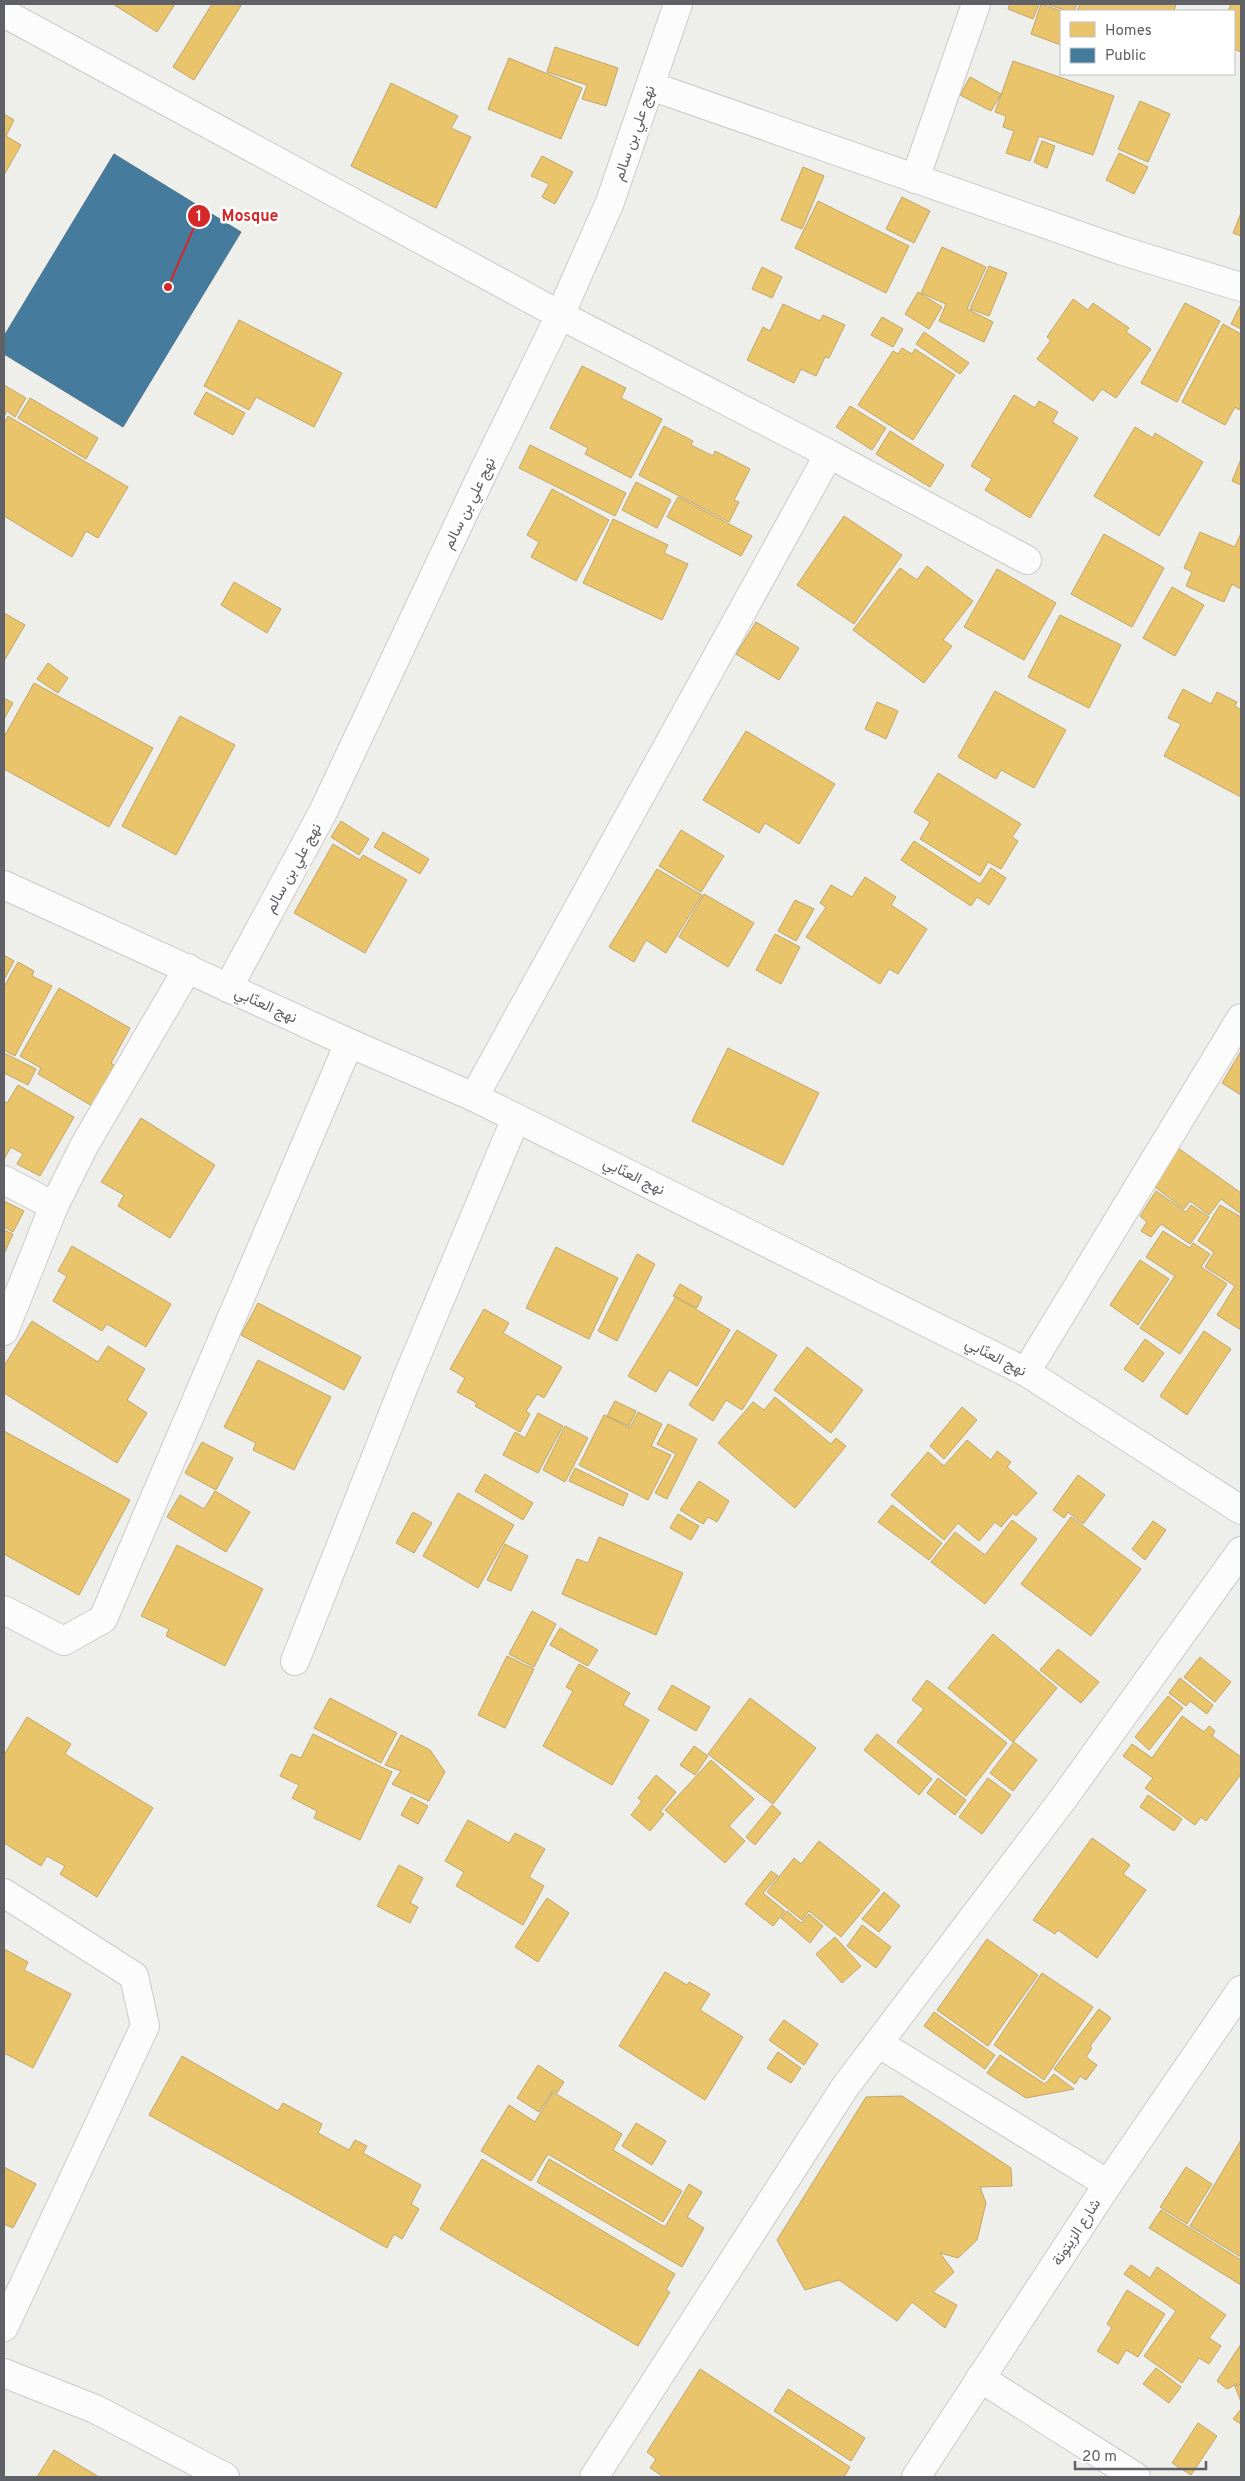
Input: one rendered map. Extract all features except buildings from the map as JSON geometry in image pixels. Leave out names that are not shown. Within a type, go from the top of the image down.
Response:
[{"type":"street","name":"نهج علي بن سالم","points":[[228,988],[323,812],[477,484],[560,314],[610,202],[678,4]]},
{"type":"street","points":[[914,179],[976,4]]},
{"type":"street","points":[[4,13],[560,314],[1027,560]]},
{"type":"street","points":[[651,86],[1124,251],[1241,287]]},
{"type":"street","points":[[474,1097],[828,454]]},
{"type":"street","name":"نهج العنّابي","points":[[4,884],[349,1043],[474,1097],[1026,1372],[1241,1510]]},
{"type":"street","points":[[4,1331],[54,1206],[84,1146],[188,968]]},
{"type":"street","points":[[1026,1372],[1241,1018]]},
{"type":"street","points":[[4,1610],[64,1641],[103,1619],[349,1043]]},
{"type":"street","points":[[295,1661],[408,1376],[516,1118]]},
{"type":"street","points":[[4,1180],[54,1206]]},
{"type":"street","points":[[594,2477],[845,2088],[1063,1799],[1241,1551]]},
{"type":"street","points":[[4,1893],[134,1976],[145,2026],[4,2327]]},
{"type":"street","name":"شارع الزيتونة","points":[[916,2477],[1108,2184],[1241,1990]]},
{"type":"street","points":[[878,2043],[1108,2184]]},
{"type":"street","points":[[4,2373],[95,2409],[225,2477]]},
{"type":"street","points":[[980,2378],[1136,2477]]},
{"type":"place","name":"Mosque","points":[[168,287]]}]
